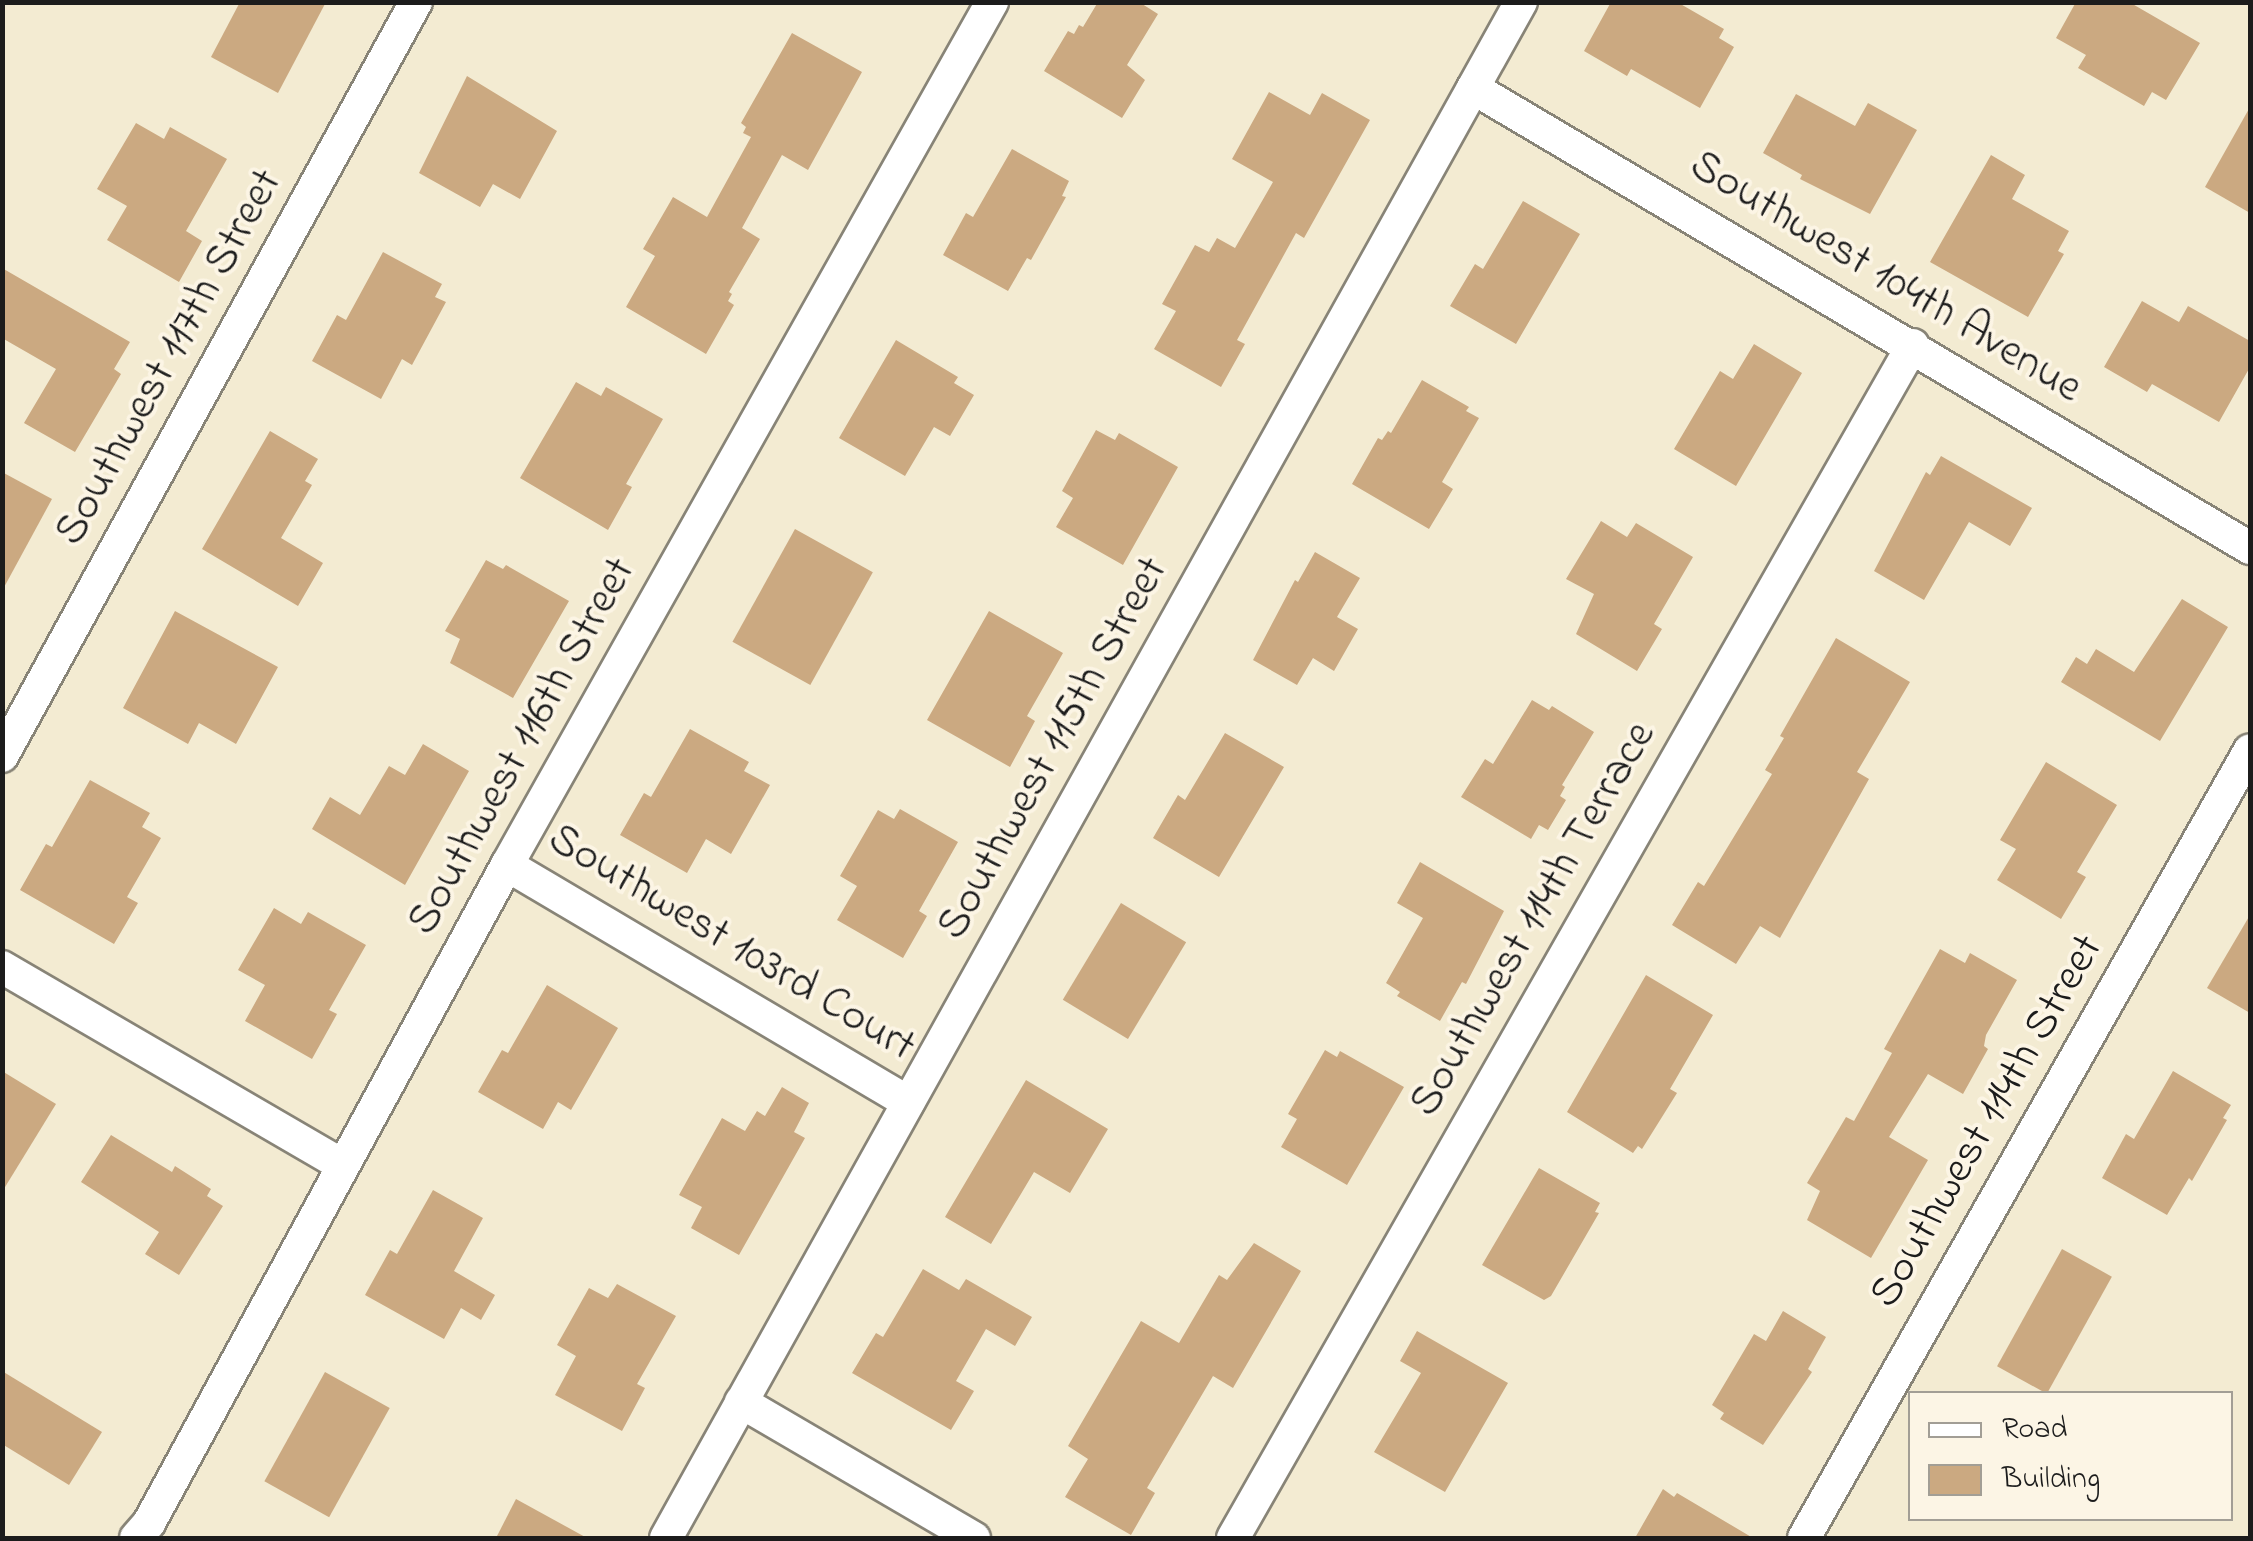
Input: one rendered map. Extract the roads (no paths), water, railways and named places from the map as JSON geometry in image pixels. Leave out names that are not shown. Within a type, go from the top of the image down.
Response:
[{"type":"street","name":"Southwest 117th Street","points":[[2,756],[416,2]]},
{"type":"street","name":"Southwest 116th Street","points":[[136,1538],[507,864],[992,2]]},
{"type":"street","name":"Southwest 115th Street","points":[[666,1538],[1521,2]]},
{"type":"street","name":"Southwest 104th Avenue","points":[[1473,88],[2250,548]]},
{"type":"street","name":"Southwest 114th Terrace","points":[[1233,1538],[1913,346]]},
{"type":"street","name":"Southwest 114th Street","points":[[1804,1538],[2250,750]]},
{"type":"street","name":"Southwest 103rd Court","points":[[507,864],[908,1102]]},
{"type":"street","points":[[2,966],[342,1165]]},
{"type":"street","points":[[741,1402],[974,1538]]}]
